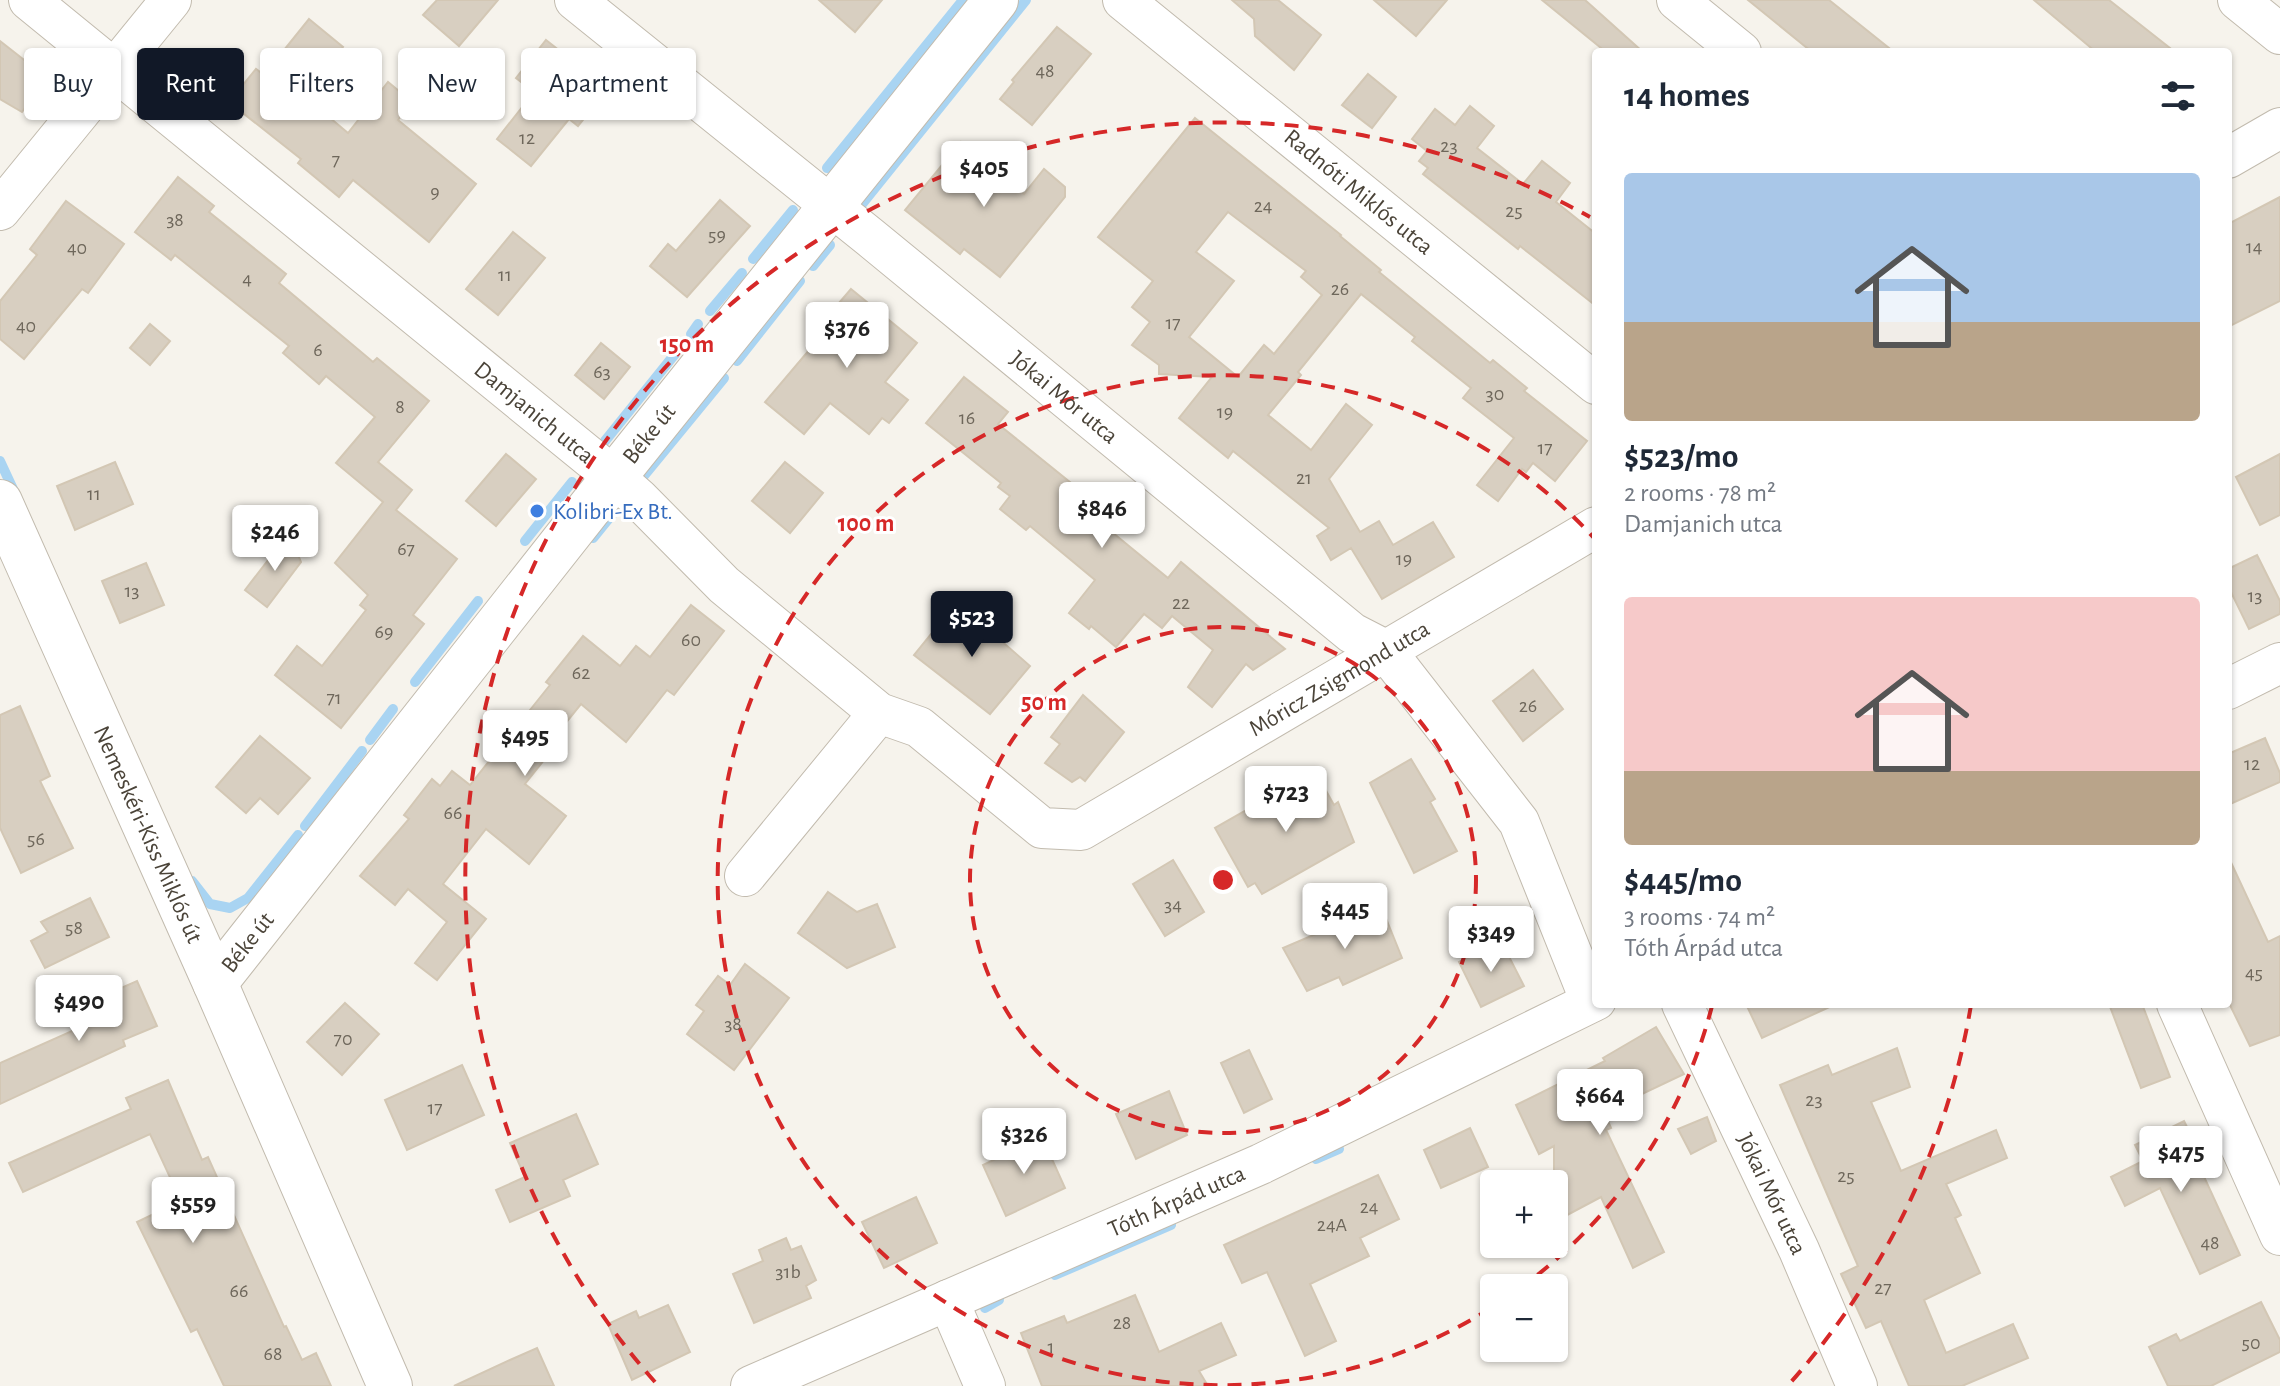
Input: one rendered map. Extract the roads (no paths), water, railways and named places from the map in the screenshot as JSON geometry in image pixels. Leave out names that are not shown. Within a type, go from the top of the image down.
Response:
[{"type":"street","name":"Damjanich utca","points":[[29,0],[89,48]]},
{"type":"street","points":[[121,62],[171,0]]},
{"type":"street","name":"Jókai Mór utca","points":[[575,0],[1352,633],[1385,650],[1519,822],[1592,996]]},
{"type":"street","name":"Béke út","points":[[215,983],[996,0]]},
{"type":"street","name":"Radnóti Miklós utca","points":[[1123,0],[1592,381]]},
{"type":"street","points":[[1677,0],[1736,48]]},
{"type":"street","points":[[2238,0],[2280,34]]},
{"type":"street","name":"Damjanich utca","points":[[121,74],[614,477],[724,585],[879,713],[919,727],[1042,828],[1081,830]]},
{"type":"street","points":[[0,210],[73,120]]},
{"type":"street","points":[[2232,156],[2280,128]]},
{"type":"street","name":"Nemeskéri-Kiss Miklós út","points":[[0,502],[215,983],[390,1386]]},
{"type":"street","name":"Móricz Zsigmond utca","points":[[1081,830],[1592,529]]},
{"type":"street","points":[[2232,687],[2280,663]]},
{"type":"street","points":[[745,876],[879,713]]},
{"type":"street","name":"Tóth Árpád utca","points":[[751,1386],[1261,1164],[1592,1002]]},
{"type":"street","name":"Jókai Mór utca","points":[[1684,1008],[1799,1250],[1857,1386]]},
{"type":"street","points":[[2179,1008],[2280,1235]]},
{"type":"street","points":[[948,1300],[985,1386]]},
{"type":"waterway","points":[[827,168],[963,0]]},
{"type":"waterway","points":[[862,204],[1026,0]]},
{"type":"waterway","points":[[753,259],[793,210]]},
{"type":"waterway","points":[[813,266],[830,245]]},
{"type":"waterway","points":[[710,311],[742,273]]},
{"type":"waterway","points":[[737,361],[800,281]]},
{"type":"waterway","points":[[691,334],[698,324]]},
{"type":"waterway","points":[[605,441],[675,354]]},
{"type":"waterway","points":[[642,478],[724,378]]},
{"type":"waterway","points":[[0,461],[13,489]]},
{"type":"waterway","points":[[525,541],[572,482]]},
{"type":"waterway","points":[[593,538],[614,512]]},
{"type":"waterway","points":[[415,682],[478,601]]},
{"type":"waterway","points":[[370,740],[393,709]]},
{"type":"waterway","points":[[305,826],[362,751]]},
{"type":"waterway","points":[[192,881],[210,904],[230,908],[248,898],[298,835]]},
{"type":"waterway","points":[[1316,1159],[1339,1149]]},
{"type":"waterway","points":[[1055,1275],[1171,1225]]},
{"type":"waterway","points":[[985,1308],[999,1300]]},
{"type":"place","name":"Kolibri-Ex Bt.","points":[[537,511]]}]
